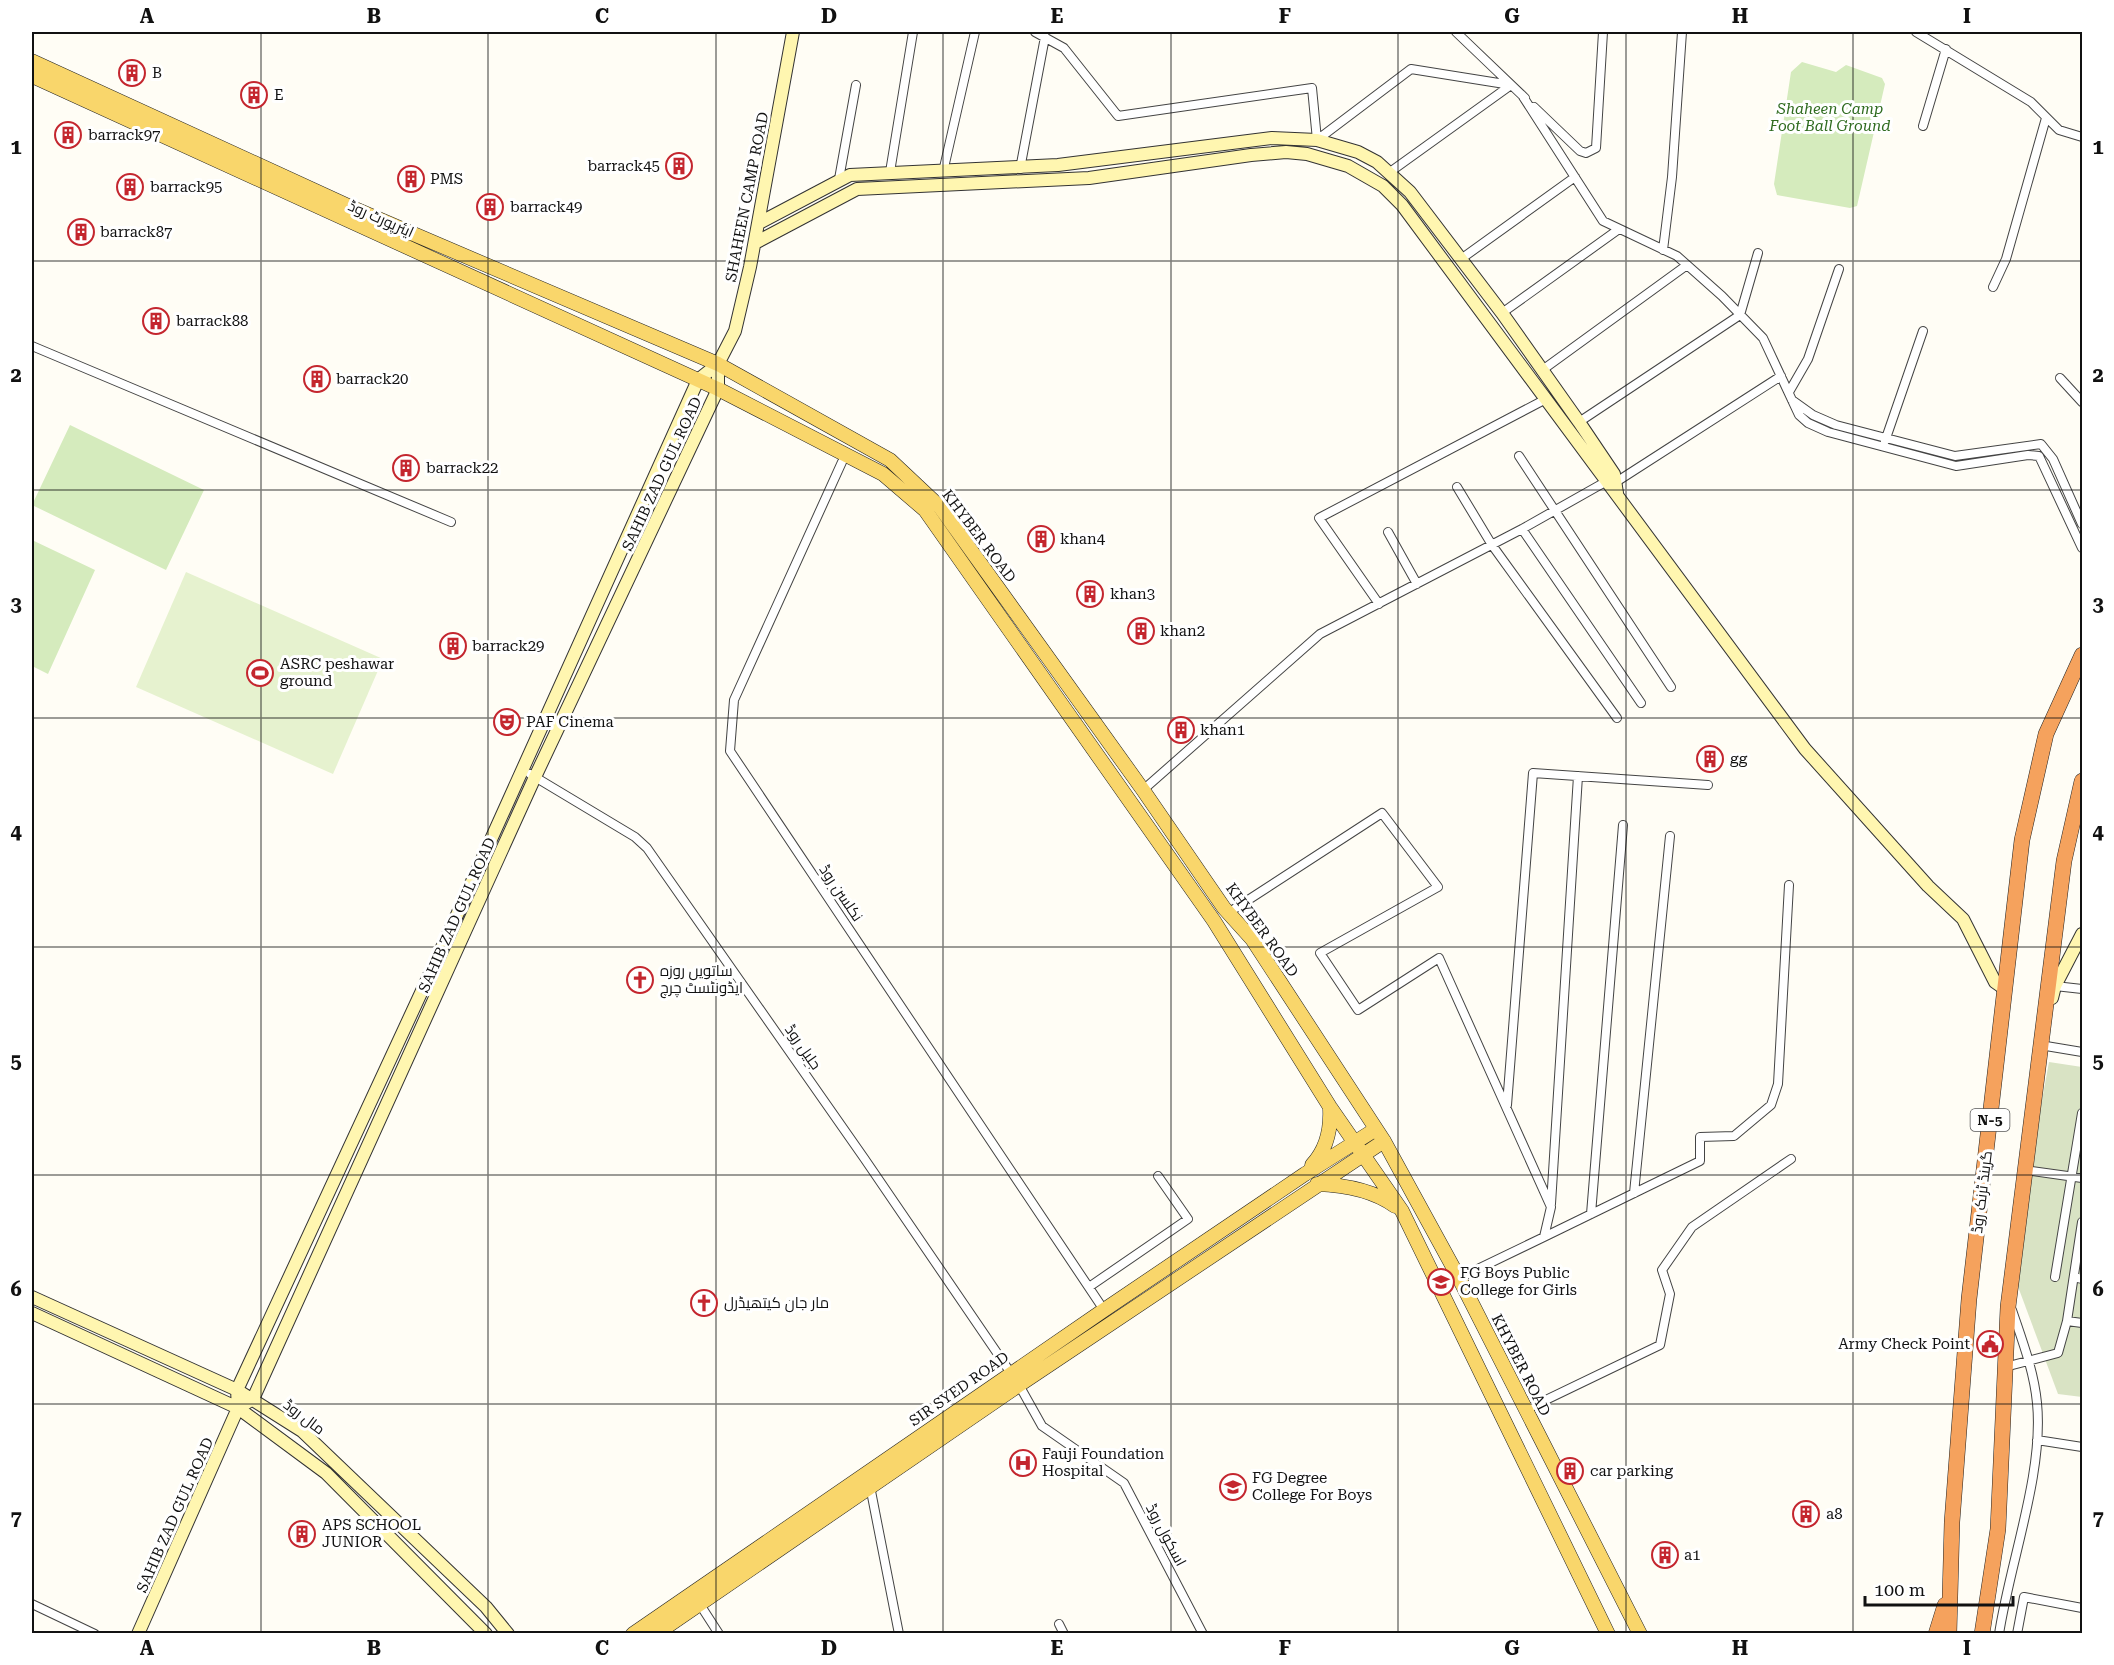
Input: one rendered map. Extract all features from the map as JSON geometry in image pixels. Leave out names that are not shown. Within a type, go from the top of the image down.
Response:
[{"type":"highway","name":"گرینڈ ٹرنک روڈ","points":[[1949,1634],[1948,1596],[1969,1299],[2022,840],[2037,764],[2046,734],[2082,655]]},
{"type":"highway","name":"N-5","points":[[1982,1634],[1998,1529],[2009,1301],[2064,861],[2082,781]]},
{"type":"highway","points":[[1990,1634],[1998,1529]]},
{"type":"highway","points":[[1936,1634],[1948,1596]]},
{"type":"main road","name":"KHYBER ROAD","points":[[32,61],[355,209],[718,364],[890,460],[940,507],[1143,790],[1228,913],[1252,939],[1384,1141],[1459,1278],[1640,1634]]},
{"type":"main road","name":"ایئرپورٹ روڈ","points":[[32,76],[718,389]]},
{"type":"main road","name":"KHYBER ROAD","points":[[718,389],[883,474],[925,510],[1208,912],[1330,1107],[1401,1211],[1608,1634]]},
{"type":"main road","points":[[1305,1174],[1321,1156],[1331,1128],[1330,1107]]},
{"type":"main road","name":"SIR SYED ROAD","points":[[656,1634],[870,1486],[1104,1310],[1305,1174],[1376,1129]]},
{"type":"main road","name":"SIR SYED ROAD","points":[[633,1634],[1015,1379],[1384,1141]]},
{"type":"main road","points":[[1317,1184],[1339,1185],[1383,1197],[1401,1211]]},
{"type":"street","name":"SHAHEEN CAMP ROAD","points":[[718,364],[735,331],[755,243],[794,32]]},
{"type":"street","points":[[890,172],[913,32]]},
{"type":"street","points":[[943,172],[975,32]]},
{"type":"street","points":[[1035,32],[1064,48],[1118,116],[1312,88],[1317,140]]},
{"type":"street","points":[[1456,32],[1580,151],[1592,152],[1599,142],[1603,32]]},
{"type":"street","points":[[1663,250],[1672,177],[1682,32]]},
{"type":"street","points":[[1916,32],[2031,102],[2059,130],[2082,137]]},
{"type":"street","points":[[1021,183],[1020,167],[1045,37]]},
{"type":"street","points":[[1923,126],[1946,49]]},
{"type":"street","points":[[1317,140],[1411,69],[1511,85]]},
{"type":"street","points":[[839,179],[856,85]]},
{"type":"street","points":[[1390,172],[1511,85]]},
{"type":"street","points":[[1522,95],[1603,221],[1663,250],[1687,265],[1763,338],[1799,415],[1818,428],[1955,456],[2041,444],[2053,459],[2082,524]]},
{"type":"street","points":[[1992,287],[2006,259],[2046,118]]},
{"type":"street","points":[[759,222],[839,179],[862,173],[943,172],[1058,165],[1272,138],[1317,140],[1358,152],[1390,172],[1410,192],[1502,313],[1579,422],[1613,486]]},
{"type":"street","points":[[755,243],[857,189],[1089,178],[1229,157],[1287,152],[1331,159],[1383,186],[1402,205],[1613,486],[1805,749],[1928,886],[1963,919],[1995,982],[2005,989]]},
{"type":"street","points":[[1461,259],[1575,177]]},
{"type":"street","points":[[1502,313],[1619,229]]},
{"type":"street","points":[[1579,422],[1740,315],[1758,253]]},
{"type":"street","points":[[1541,371],[1687,265]]},
{"type":"street","points":[[1790,396],[1808,359],[1839,270]]},
{"type":"street","points":[[1884,442],[1923,331]]},
{"type":"street","points":[[32,346],[451,522]]},
{"type":"street","name":"SAHIB ZAD GUL ROAD","points":[[138,1634],[238,1408],[237,1390],[522,770],[698,380],[718,364]]},
{"type":"street","name":"SAHIB ZAD GUL ROAD","points":[[253,1399],[536,777],[718,389],[718,364]]},
{"type":"street","points":[[1143,790],[1320,634],[1555,511],[1613,486],[1781,376]]},
{"type":"street","points":[[2060,378],[2082,402]]},
{"type":"street","points":[[1379,604],[1319,518],[1546,399]]},
{"type":"street","points":[[1884,442],[1956,466],[2028,455],[2039,456],[2082,548]]},
{"type":"street","points":[[1519,456],[1671,687]]},
{"type":"street","name":"نکلسن روڈ","points":[[842,462],[734,700],[730,751],[1104,1310]]},
{"type":"street","points":[[1457,487],[1492,545],[1617,718]]},
{"type":"street","points":[[1522,529],[1641,703]]},
{"type":"street","points":[[1388,532],[1417,584]]},
{"type":"street","name":"جلیل روڈ","points":[[522,770],[635,837],[647,848],[1015,1379]]},
{"type":"street","points":[[1507,1109],[1533,773],[1708,785]]},
{"type":"street","points":[[1544,1237],[1551,1207],[1578,776]]},
{"type":"street","points":[[1228,913],[1382,813],[1438,887],[1320,953],[1358,1010],[1439,958],[1551,1207]]},
{"type":"street","points":[[1591,1214],[1623,825]]},
{"type":"street","points":[[1634,1193],[1670,836]]},
{"type":"street","points":[[1459,1278],[1700,1161],[1700,1137],[1734,1136],[1771,1105],[1778,1084],[1789,885]]},
{"type":"street","points":[[2082,934],[2055,986],[2040,1046],[2082,1052]]},
{"type":"street","points":[[2055,986],[2082,989]]},
{"type":"street","points":[[2055,1277],[2082,1113]]},
{"type":"street","points":[[1525,1410],[1660,1345],[1670,1294],[1662,1270],[1668,1261],[1692,1227],[1791,1159]]},
{"type":"street","points":[[2025,1170],[2082,1178]]},
{"type":"street","points":[[1089,1287],[1188,1219],[1158,1176]]},
{"type":"street","points":[[2005,1367],[2058,1353],[2078,1278],[2082,1222]]},
{"type":"street","name":"مال روڈ","points":[[32,1297],[237,1390],[302,1431],[486,1607],[508,1634]]},
{"type":"street","points":[[1999,1634],[2005,1590],[2036,1456],[2037,1440],[2037,1404],[2029,1361],[2009,1301]]},
{"type":"street","points":[[32,1313],[238,1408],[326,1473],[486,1634]]},
{"type":"street","points":[[2067,1321],[2082,1323]]},
{"type":"street","name":"اسکول روڈ","points":[[1015,1379],[1042,1426],[1124,1483],[1203,1634]]},
{"type":"street","points":[[238,1408],[253,1399]]},
{"type":"street","points":[[2037,1440],[2082,1447]]},
{"type":"street","points":[[870,1486],[899,1634]]},
{"type":"street","points":[[2017,1634],[2024,1597],[2082,1608]]},
{"type":"street","points":[[32,1604],[95,1634]]},
{"type":"street","points":[[699,1604],[720,1634]]},
{"type":"street","points":[[1059,1624],[1064,1634]]},
{"type":"green space","name":"Shaheen Camp Foot Ball Ground","points":[[1802,62],[1836,72],[1846,65],[1882,78],[1885,84],[1857,206],[1850,208],[1777,195],[1774,184],[1791,72]]},
{"type":"green space","points":[[70,425],[204,490],[166,570],[32,505]]},
{"type":"green space","points":[[32,540],[95,570],[48,674],[32,666]]},
{"type":"green space","name":"ASRC peshawar ground","points":[[186,572],[383,659],[333,774],[136,687]]},
{"type":"green space","points":[[2049,1062],[2082,1067],[2082,1397],[2058,1394],[2017,1284],[2019,1225]]},
{"type":"place","name":"B","points":[[132,73]]},
{"type":"place","name":"E","points":[[254,95]]},
{"type":"place","name":"barrack97","points":[[68,135]]},
{"type":"place","name":"barrack45","points":[[679,166]]},
{"type":"place","name":"PMS","points":[[411,179]]},
{"type":"place","name":"barrack95","points":[[130,187]]},
{"type":"place","name":"barrack49","points":[[490,207]]},
{"type":"place","name":"barrack87","points":[[81,232]]},
{"type":"place","name":"barrack88","points":[[156,321]]},
{"type":"place","name":"barrack20","points":[[317,379]]},
{"type":"place","name":"barrack22","points":[[406,468]]},
{"type":"place","name":"khan4","points":[[1041,539]]},
{"type":"place","name":"khan3","points":[[1090,594]]},
{"type":"place","name":"khan2","points":[[1141,631]]},
{"type":"place","name":"barrack29","points":[[453,646]]},
{"type":"place","name":"ASRC peshawar ground","points":[[260,673]]},
{"type":"place","name":"PAF Cinema","points":[[507,722]]},
{"type":"place","name":"khan1","points":[[1181,730]]},
{"type":"place","name":"gg","points":[[1710,759]]},
{"type":"place","name":"ساتویں روزہ ایڈونٹسٹ چرچ","points":[[640,980]]},
{"type":"place","name":"FG Boys Public College for Girls","points":[[1441,1282]]},
{"type":"place","name":"مار جان کیتھیڈرل","points":[[704,1303]]},
{"type":"place","name":"Army Check Point","points":[[1990,1344]]},
{"type":"place","name":"Fauji Foundation Hospital","points":[[1023,1463]]},
{"type":"place","name":"car parking","points":[[1570,1471]]},
{"type":"place","name":"FG Degree College For Boys","points":[[1233,1487]]},
{"type":"place","name":"a8","points":[[1806,1514]]},
{"type":"place","name":"APS SCHOOL JUNIOR","points":[[302,1534]]},
{"type":"place","name":"a1","points":[[1665,1555]]}]
